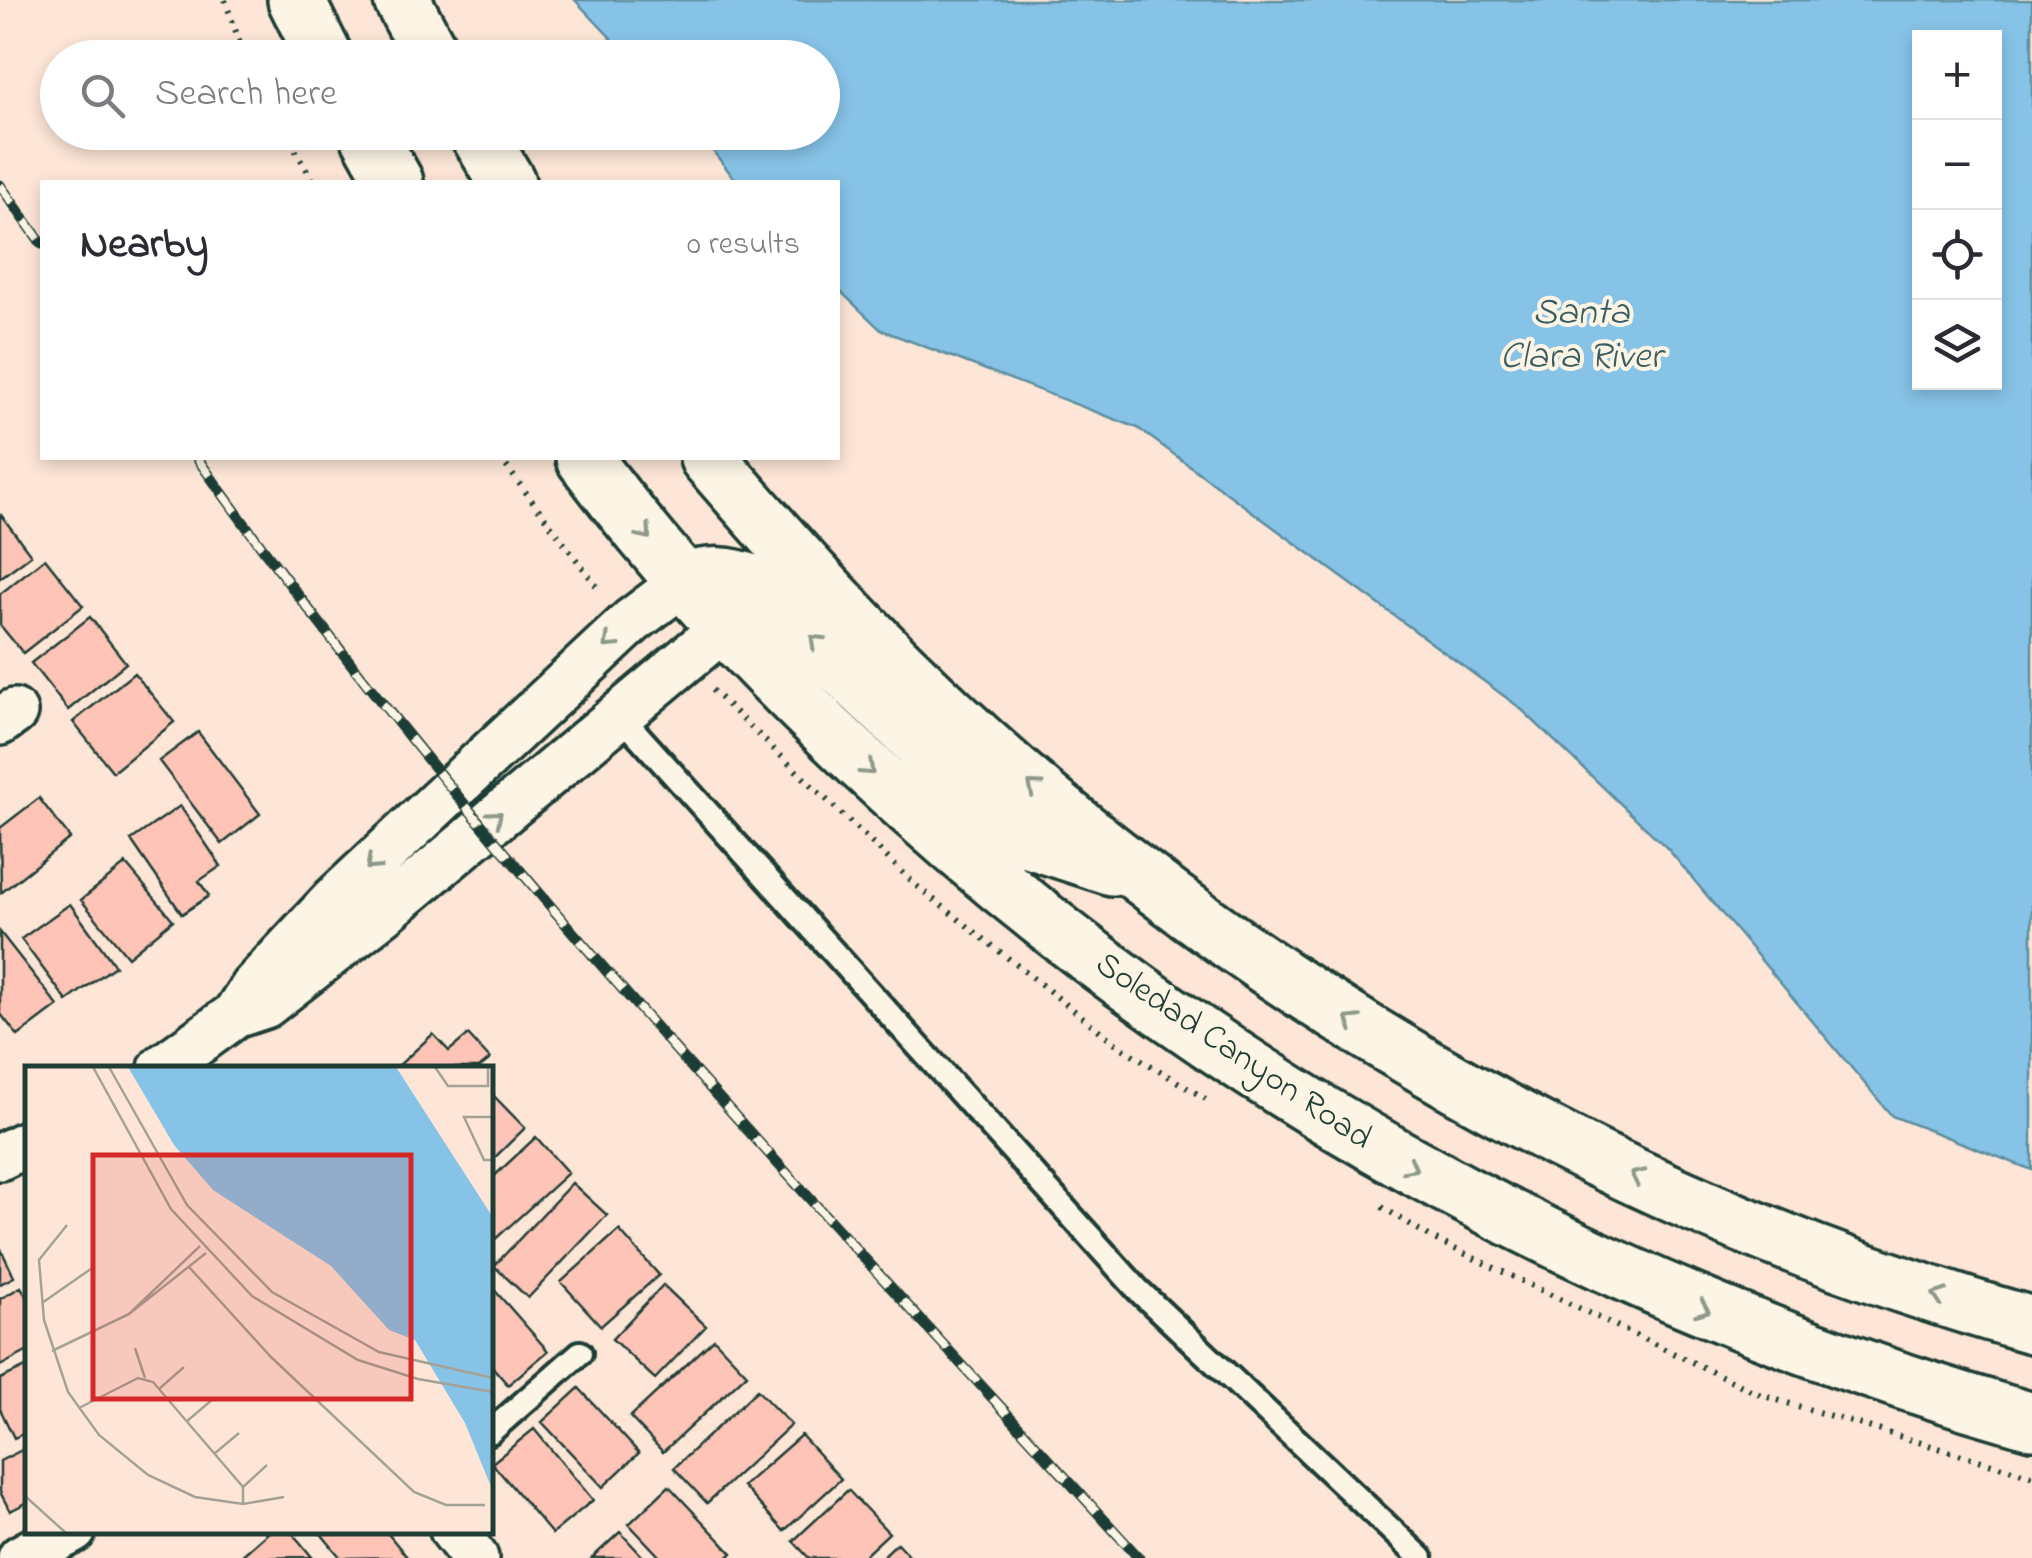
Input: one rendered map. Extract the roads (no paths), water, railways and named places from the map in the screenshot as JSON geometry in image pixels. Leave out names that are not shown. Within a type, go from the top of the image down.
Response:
[{"type":"main road","points":[[296,0],[316,40]]},
{"type":"main road","points":[[402,0],[423,40]]},
{"type":"main road","points":[[377,150],[395,180]]},
{"type":"main road","points":[[488,150],[506,180]]},
{"type":"main road","name":"Soledad Canyon Road","points":[[586,460],[685,581],[818,722],[1015,900],[1229,1058],[1341,1128],[1575,1253],[1820,1355],[2032,1422]]},
{"type":"main road","points":[[710,460],[797,561],[906,673],[1022,778],[1143,877],[1320,1000],[1540,1129],[1680,1197],[1825,1257],[2032,1325]]},
{"type":"main road","points":[[685,581],[719,574],[752,583],[1020,837],[1143,877]]},
{"type":"street","points":[[234,1015],[253,987],[335,899],[632,621],[685,581]]},
{"type":"street","points":[[165,1066],[234,1015],[265,1005],[372,922],[726,626]]},
{"type":"street","points":[[0,1157],[25,1144]]},
{"type":"street","points":[[21,1558],[67,1533]]},
{"type":"lane","points":[[618,713],[1138,1290],[1421,1558]]},
{"type":"lane","points":[[492,1430],[580,1353]]},
{"type":"water","name":"Santa Clara River","points":[[575,0],[2032,0],[2032,1170],[1892,1116],[1667,848],[1519,707],[1138,428],[881,330],[840,291],[840,180],[735,180],[712,150],[840,150],[840,40],[613,40]]},
{"type":"railway","points":[[0,185],[40,241]]},
{"type":"railway","points":[[198,460],[305,604],[532,885],[772,1157],[1139,1558]]}]
